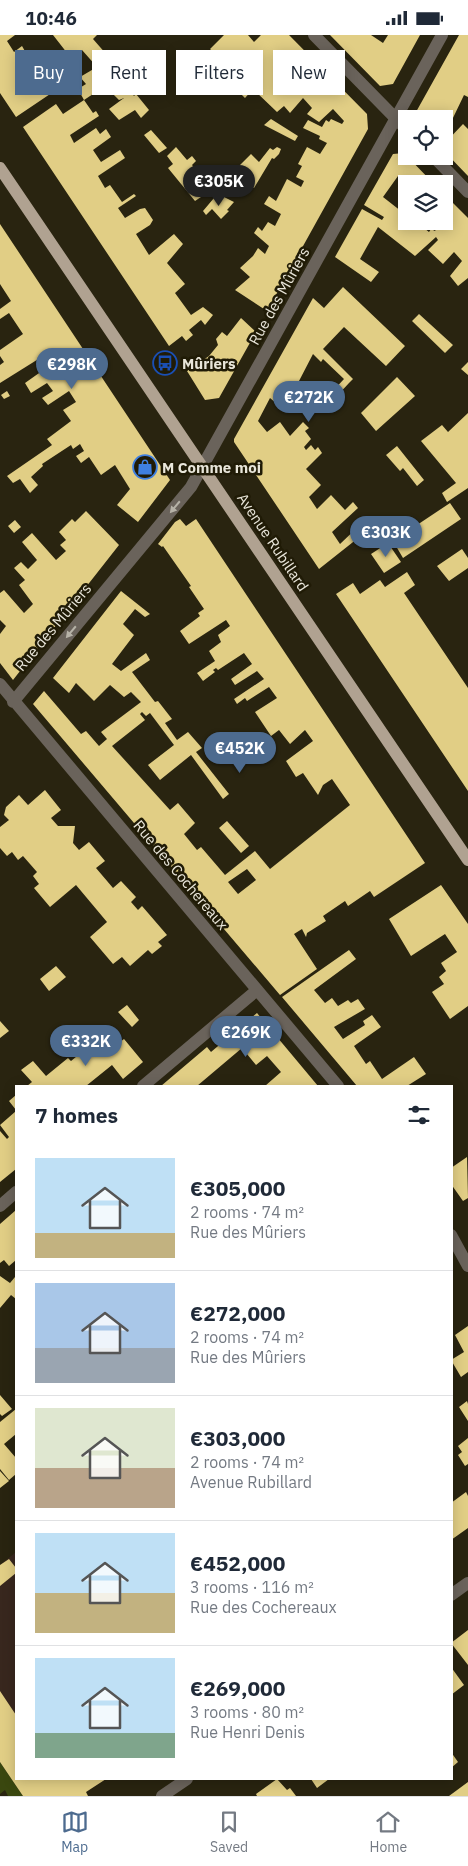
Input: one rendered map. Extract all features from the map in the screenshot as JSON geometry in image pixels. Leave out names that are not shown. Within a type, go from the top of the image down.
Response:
[{"type":"main road","name":"Avenue Rubillard","points":[[0,168],[468,861]]},
{"type":"street","points":[[314,35],[396,119]]},
{"type":"street","name":"Rue des Mûriers","points":[[13,702],[191,487],[442,35]]},
{"type":"street","points":[[442,165],[468,192]]},
{"type":"street","name":"Rue des Cochereaux","points":[[0,684],[13,702],[337,1085]]},
{"type":"street","points":[[144,1085],[257,990]]},
{"type":"street","points":[[0,1206],[15,1193]]},
{"type":"street","points":[[453,1239],[468,1266]]},
{"type":"street","points":[[453,1594],[468,1583]]},
{"type":"street","points":[[162,1796],[186,1780]]},
{"type":"shaded area","points":[[15,1553],[15,1780],[104,1780],[86,1792],[23,1796],[0,1762],[0,1565]]},
{"type":"green space","points":[[0,1762],[23,1796],[8,1796],[5,1790],[0,1794]]},
{"type":"building","points":[[0,35],[15,35],[7,41],[15,51],[15,95],[49,95],[16,117],[0,93]]},
{"type":"building","points":[[53,35],[97,35],[93,39],[103,50],[92,50],[92,61],[82,50],[65,50]]},
{"type":"building","points":[[224,35],[248,35],[254,42],[261,35],[289,35],[304,50],[273,50],[273,95],[345,95],[345,92],[367,114],[368,129],[267,311],[235,290],[250,277],[240,268],[253,256],[258,248],[265,254],[269,246],[254,233],[258,227],[262,231],[268,222],[275,226],[281,214],[264,204],[269,196],[276,201],[287,179],[301,187],[304,181],[296,177],[302,166],[298,164],[307,147],[320,154],[327,143],[319,139],[320,136],[303,128],[308,120],[322,127],[326,120],[329,122],[331,119],[342,124],[344,121],[333,109],[319,122],[307,114],[312,108],[303,98],[290,113],[284,106],[277,112],[259,95],[263,95],[263,50],[210,49]]},
{"type":"building","points":[[330,35],[371,35],[383,43],[388,35],[420,35],[393,84],[380,86]]},
{"type":"building","points":[[459,35],[468,35],[468,97],[464,95],[453,118],[453,110],[417,110]]},
{"type":"building","points":[[92,70],[92,95],[84,100],[81,95],[82,86],[86,84],[82,79],[82,76]]},
{"type":"building","points":[[114,95],[137,95],[149,110],[141,118],[135,110],[119,120],[109,109],[124,98],[119,100]]},
{"type":"building","points":[[84,100],[93,113],[96,111],[99,116],[70,135],[74,143],[96,128],[100,134],[106,129],[111,137],[93,150],[101,162],[120,150],[125,158],[98,176],[105,188],[110,185],[122,202],[134,194],[136,196],[118,208],[125,218],[145,208],[153,220],[150,225],[136,234],[149,255],[174,234],[183,244],[167,263],[185,284],[175,293],[191,315],[203,307],[213,315],[205,325],[201,320],[189,330],[193,335],[186,341],[182,336],[169,346],[23,127],[56,104],[63,114]]},
{"type":"building","points":[[271,119],[298,136],[295,141],[264,125]]},
{"type":"building","points":[[463,124],[468,129],[468,176],[453,160],[453,135]]},
{"type":"building","points":[[151,130],[167,148],[159,153],[144,135]]},
{"type":"building","points":[[176,147],[187,160],[192,156],[196,161],[192,165],[206,182],[196,192],[201,197],[195,201],[168,168],[173,164],[167,156]]},
{"type":"building","points":[[277,147],[281,149],[279,154],[274,159],[272,158],[254,188],[241,181],[246,175],[238,167],[251,154],[259,162],[270,148],[273,150]]},
{"type":"building","points":[[393,154],[398,154],[398,165],[416,165],[425,175],[398,175],[383,197],[398,209],[398,230],[426,230],[429,232],[430,230],[453,230],[453,203],[468,218],[468,278],[458,286],[450,276],[462,261],[454,252],[443,264],[428,250],[438,240],[436,237],[415,256],[378,227],[360,259],[379,272],[371,282],[335,257],[362,209],[382,220],[384,217],[364,205]]},
{"type":"building","points":[[224,197],[234,202],[221,219],[212,209],[206,215],[203,211],[214,198],[219,202]]},
{"type":"building","points":[[0,224],[170,480],[138,522],[117,505],[130,489],[115,465],[101,475],[89,457],[81,463],[76,456],[84,451],[80,444],[73,449],[71,445],[42,464],[43,466],[31,477],[38,485],[30,493],[20,479],[13,483],[7,476],[52,445],[47,439],[71,421],[63,410],[76,402],[69,391],[48,405],[42,398],[53,391],[47,383],[31,393],[25,383],[49,366],[41,354],[40,358],[0,383],[0,365],[4,362],[0,356],[0,350],[23,334],[9,313],[0,319],[0,309],[11,301],[0,284]]},
{"type":"building","points":[[343,287],[405,346],[386,366],[344,327],[323,349],[353,379],[336,397],[331,393],[344,379],[323,359],[321,362],[313,354],[299,381],[287,396],[291,400],[283,409],[270,398],[258,421],[267,432],[280,422],[290,436],[303,422],[309,428],[305,431],[311,439],[304,447],[306,450],[311,445],[315,450],[318,447],[322,453],[306,469],[321,485],[309,497],[317,509],[331,495],[345,510],[353,502],[358,508],[332,532],[340,544],[361,524],[367,531],[319,569],[234,442],[234,439],[313,298],[324,308]]},
{"type":"building","points":[[419,314],[453,345],[445,353],[412,321]]},
{"type":"building","points":[[241,318],[256,332],[219,398],[205,400],[187,371],[209,356],[218,345],[216,339],[222,332],[227,336]]},
{"type":"building","points":[[468,362],[468,375],[461,369]]},
{"type":"building","points":[[397,377],[415,396],[376,431],[361,413]]},
{"type":"building","points":[[7,391],[10,396],[4,399],[1,395]]},
{"type":"building","points":[[468,413],[468,488],[447,502],[442,493],[456,483],[421,441],[442,425],[448,432]]},
{"type":"building","points":[[397,446],[424,480],[417,486],[403,468],[400,471],[386,455]]},
{"type":"building","points":[[450,503],[461,519],[403,558],[393,541]]},
{"type":"building","points":[[86,511],[119,545],[13,680],[0,663],[0,634],[6,626],[0,620],[0,593],[4,590],[24,613],[33,604],[19,585],[25,580],[14,568],[21,562],[28,569],[37,560],[22,542],[32,533],[56,560],[66,551],[60,545],[66,540],[59,532],[72,519],[75,522]]},
{"type":"building","points":[[180,519],[186,526],[196,519],[425,863],[374,897],[370,891],[348,906],[345,901],[323,916],[326,921],[307,933],[306,937],[302,929],[294,934],[317,969],[280,995],[33,704],[44,691],[81,734],[86,731],[99,746],[107,739],[101,732],[141,702],[131,692],[124,697],[110,685],[94,701],[76,683],[69,693],[53,678],[121,591],[150,614],[145,617],[135,609],[123,624],[134,635],[112,664],[121,671],[146,653],[150,660],[132,672],[155,702],[158,701],[172,719],[165,723],[177,740],[188,732],[202,748],[196,752],[229,794],[223,799],[191,755],[160,780],[148,765],[174,745],[150,713],[146,716],[142,712],[140,714],[145,720],[112,746],[170,810],[178,803],[195,823],[184,834],[197,850],[201,847],[225,875],[255,851],[270,869],[350,805],[332,779],[323,785],[318,795],[303,773],[296,777],[286,761],[313,741],[305,730],[290,744],[279,730],[271,736],[255,712],[277,698],[269,687],[247,701],[245,698],[237,704],[234,699],[264,679],[257,671],[235,685],[231,679],[252,664],[244,653],[218,670],[216,668],[213,670],[215,672],[203,681],[197,673],[215,661],[209,651],[221,642],[218,635],[230,626],[226,620],[189,644],[180,631],[200,616],[198,613],[204,609],[189,587],[191,586],[163,546],[158,544],[175,522]],"holes":[[[247,869],[256,880],[238,894],[228,882]]]},
{"type":"building","points":[[15,520],[21,527],[14,533],[8,526]]},
{"type":"building","points":[[388,543],[401,562],[384,573],[371,554]]},
{"type":"building","points":[[462,549],[468,558],[468,568],[449,581],[437,566]]},
{"type":"building","points":[[407,572],[415,585],[404,593],[468,688],[468,791],[336,594],[353,583],[360,594],[380,580],[385,587]]},
{"type":"building","points":[[45,790],[61,810],[51,818],[58,826],[75,826],[73,843],[79,850],[89,842],[105,861],[96,868],[113,888],[121,881],[136,897],[131,902],[138,910],[142,906],[167,935],[158,942],[162,946],[152,954],[148,950],[130,966],[122,957],[113,964],[90,937],[107,922],[76,885],[50,907],[34,888],[39,884],[33,876],[37,872],[23,856],[18,860],[12,852],[7,856],[0,848],[0,827],[9,820],[4,815],[6,807],[19,795],[28,805]]},
{"type":"building","points":[[227,821],[249,846],[241,853],[219,828]]},
{"type":"building","points":[[441,885],[468,924],[468,1006],[450,1019],[432,992],[444,984],[439,977],[446,971],[441,963],[457,952],[445,934],[411,956],[389,919]]},
{"type":"building","points":[[349,950],[356,959],[314,990],[325,1003],[332,998],[338,1006],[348,1000],[351,1003],[358,999],[365,1009],[334,1027],[343,1039],[365,1025],[363,1021],[372,1015],[381,1027],[354,1046],[366,1064],[370,1061],[382,1079],[414,1057],[426,1074],[409,1085],[356,1085],[282,997]]},
{"type":"building","points":[[56,966],[66,977],[49,991],[40,979]]},
{"type":"building","points":[[127,1005],[139,1020],[132,1027],[118,1012]]},
{"type":"building","points":[[257,1013],[317,1085],[266,1085],[281,1072],[267,1056],[256,1065],[242,1048],[198,1085],[162,1085],[207,1047],[211,1052]]},
{"type":"building","points":[[0,1021],[9,1031],[0,1038]]},
{"type":"building","points":[[124,1039],[143,1062],[123,1079],[112,1065],[87,1085],[28,1085],[32,1082],[21,1070],[33,1061],[46,1076],[68,1058],[71,1061],[93,1043],[103,1055]]},
{"type":"building","points":[[15,1096],[15,1109],[9,1101]]},
{"type":"building","points":[[15,1112],[15,1170],[0,1182],[0,1131],[7,1139],[9,1137],[0,1125]]},
{"type":"building","points":[[467,1157],[468,1198],[463,1201],[453,1187],[453,1167]]},
{"type":"building","points":[[15,1211],[15,1261],[9,1266],[4,1260],[0,1263],[0,1224]]},
{"type":"building","points":[[0,1276],[10,1283],[15,1277],[15,1298],[11,1295],[0,1308]]},
{"type":"building","points":[[468,1326],[468,1372],[461,1377],[453,1363],[453,1359],[464,1352],[455,1335]]},
{"type":"building","points":[[0,1395],[12,1409],[2,1416],[0,1414]]},
{"type":"building","points":[[467,1401],[468,1404],[468,1421],[459,1407]]},
{"type":"building","points":[[15,1410],[15,1435],[4,1444],[15,1457],[15,1475],[9,1480],[0,1469],[0,1422]]},
{"type":"building","points":[[468,1438],[468,1464],[465,1466],[458,1455],[462,1452],[458,1446]]},
{"type":"building","points":[[0,1471],[9,1481],[0,1488]]},
{"type":"building","points":[[466,1492],[468,1496],[468,1528],[453,1539],[453,1502]]},
{"type":"building","points":[[9,1559],[15,1567],[15,1574],[0,1586],[0,1565]]},
{"type":"building","points":[[468,1630],[468,1665],[453,1646],[453,1641]]},
{"type":"building","points":[[453,1670],[464,1685],[453,1693]]},
{"type":"building","points":[[0,1691],[15,1714],[15,1780],[104,1780],[86,1792],[88,1796],[23,1796],[0,1762]]},
{"type":"building","points":[[453,1755],[458,1762],[453,1766]]},
{"type":"building","points":[[278,1780],[287,1790],[290,1788],[296,1796],[257,1796],[256,1794]]},
{"type":"building","points":[[312,1780],[328,1780],[317,1788]]},
{"type":"building","points":[[468,1782],[468,1796],[449,1796]]},
{"type":"place","name":"Mûriers","points":[[165,363]]},
{"type":"place","name":"M Comme moi","points":[[145,467]]}]
